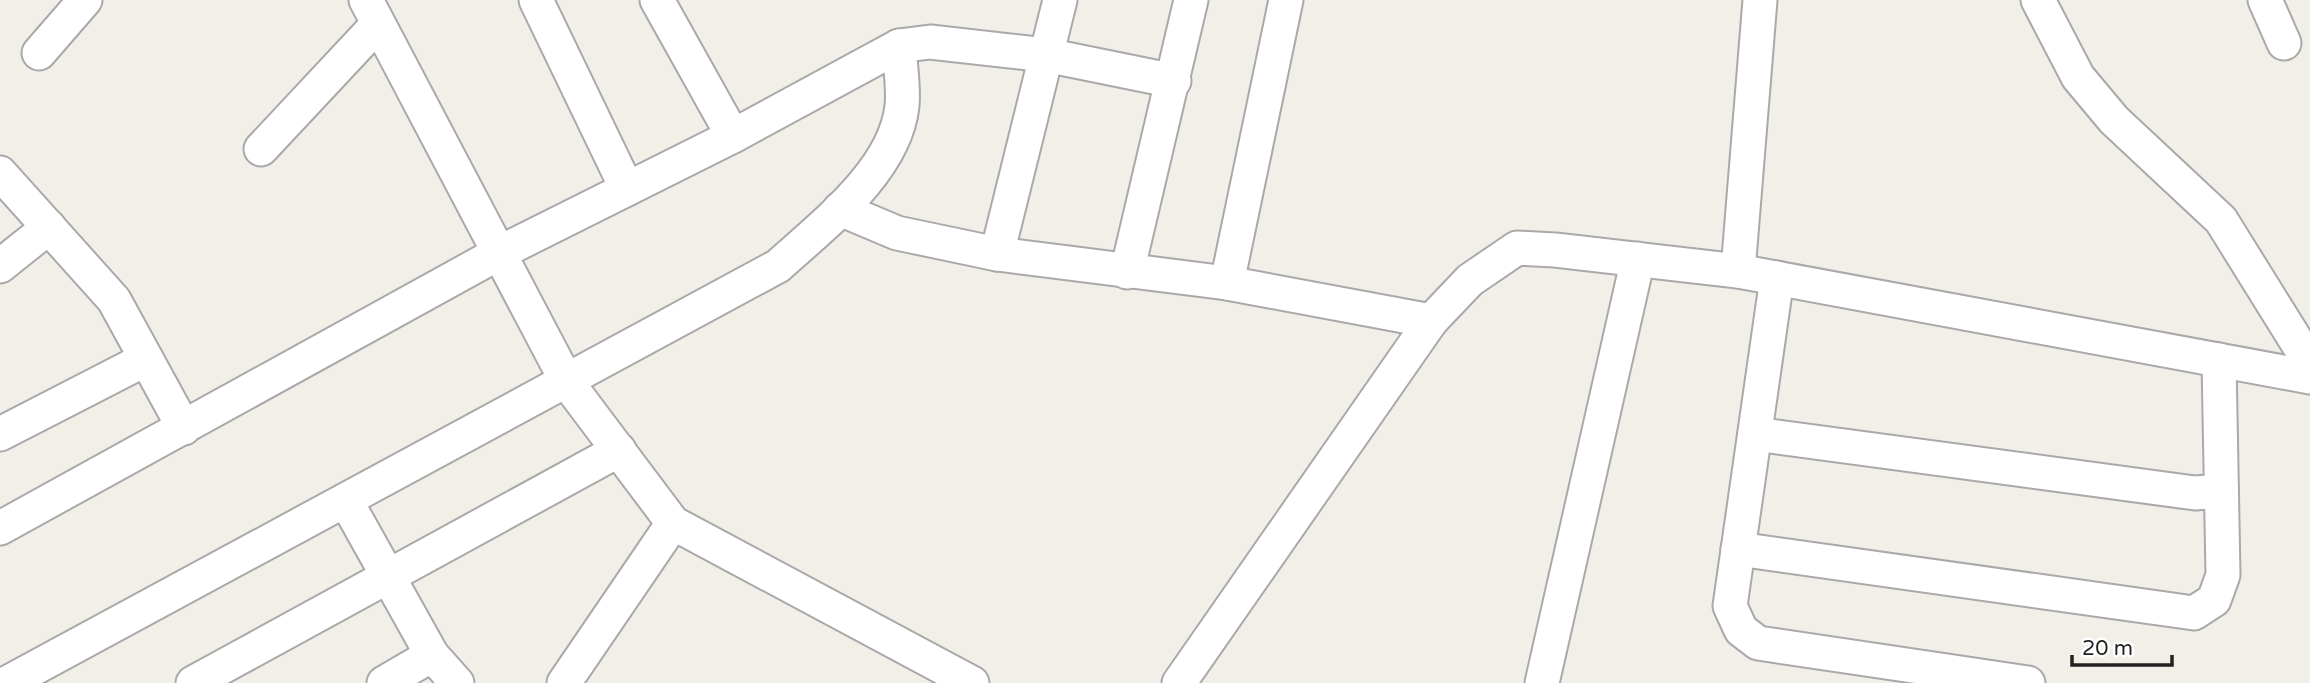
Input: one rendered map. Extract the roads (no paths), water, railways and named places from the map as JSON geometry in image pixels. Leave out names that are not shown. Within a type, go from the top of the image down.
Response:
[{"type":"street","points":[[39,53],[86,0]]},
{"type":"street","points":[[536,0],[627,189]]},
{"type":"street","points":[[657,0],[733,136]]},
{"type":"street","points":[[997,254],[1060,0]]},
{"type":"street","points":[[1127,272],[1191,0]]},
{"type":"street","points":[[1227,283],[1286,0]]},
{"type":"street","points":[[1738,271],[1760,0]]},
{"type":"street","points":[[2038,0],[2078,77],[2114,120],[2221,220],[2310,363]]},
{"type":"street","points":[[2266,0],[2284,43]]},
{"type":"street","points":[[261,149],[372,12],[567,382],[673,523],[972,683]]},
{"type":"street","points":[[0,528],[499,253],[733,136],[899,46],[930,42],[1046,55],[1174,81]]},
{"type":"street","points":[[7,683],[778,267],[853,197],[887,152],[896,131],[902,105],[899,46]]},
{"type":"street","points":[[0,173],[114,300],[184,428]]},
{"type":"street","points":[[840,209],[897,233],[997,254],[1227,283],[1431,321]]},
{"type":"street","points":[[0,266],[49,227]]},
{"type":"street","points":[[1179,683],[1431,321],[1470,280],[1517,248],[1738,271],[2310,377]]},
{"type":"street","points":[[1542,683],[1638,259]]},
{"type":"street","points":[[1777,278],[1730,606],[1741,630],[1758,643],[2028,683]]},
{"type":"street","points":[[0,434],[146,359]]},
{"type":"street","points":[[1738,549],[2194,613],[2214,600],[2223,575],[2219,360]]},
{"type":"street","points":[[1755,434],[2195,493],[2221,491]]},
{"type":"street","points":[[193,683],[619,450]]},
{"type":"street","points":[[346,501],[432,655],[457,683]]},
{"type":"street","points":[[564,683],[673,523]]},
{"type":"street","points":[[384,683],[432,655]]}]
